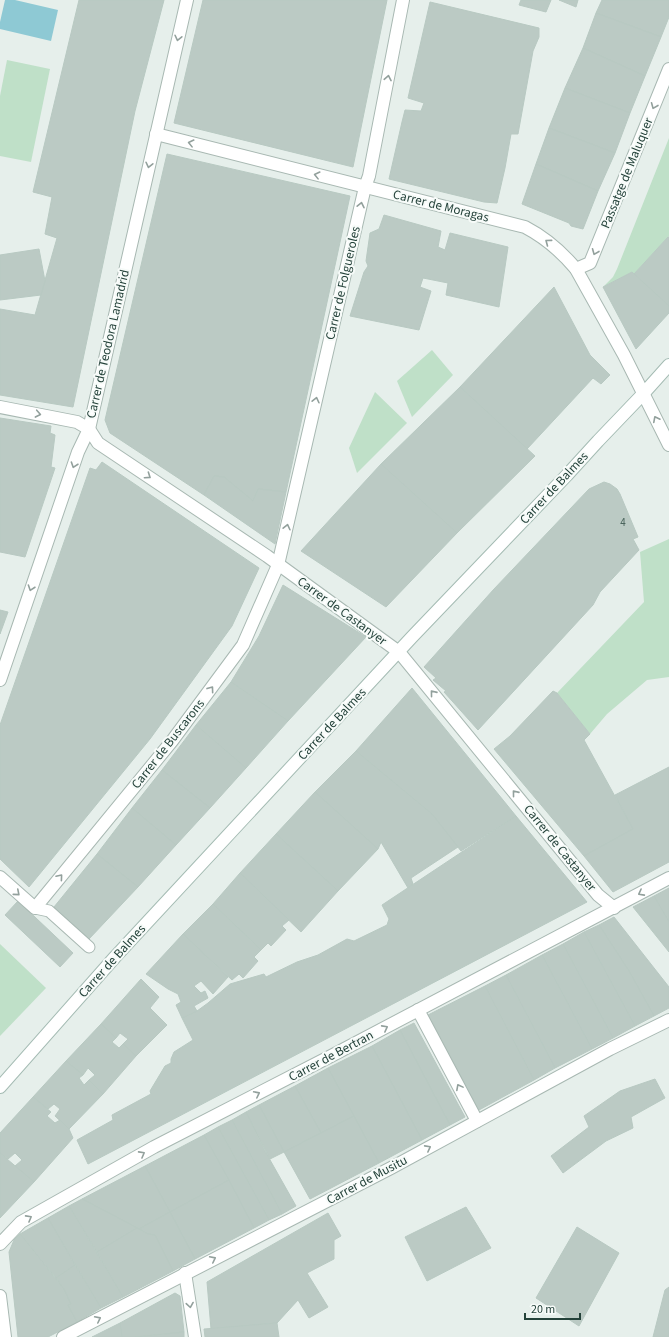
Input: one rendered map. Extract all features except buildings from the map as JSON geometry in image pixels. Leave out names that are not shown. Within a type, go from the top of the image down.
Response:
[{"type":"street","name":"Carrer de Teodora Lamadrid","points":[[0,680],[78,452],[88,429],[187,0]]},
{"type":"street","name":"Carrer de Folgueroles","points":[[278,565],[365,187],[369,176],[403,0]]},
{"type":"street","name":"Passatge de Maluquer","points":[[576,269],[590,263],[669,69]]},
{"type":"street","name":"Carrer de Moragas","points":[[156,134],[525,227],[537,233],[552,243],[576,269],[624,355],[669,444]]},
{"type":"street","name":"Carrer de Balmes","points":[[0,1087],[115,957],[669,365]]},
{"type":"street","name":"Carrer de Castanyer","points":[[0,407],[77,422],[88,429],[98,443],[278,565],[399,652],[598,895],[614,908]]},
{"type":"street","name":"Carrer de Buscarons","points":[[35,908],[172,741],[243,645],[278,565]]},
{"type":"street","points":[[0,877],[35,908],[49,911],[89,947]]},
{"type":"street","name":"Carrer de Bertran","points":[[0,1244],[21,1222],[154,1147],[669,878]]},
{"type":"street","points":[[418,1010],[477,1121]]},
{"type":"street","name":"Carrer de Musitu","points":[[63,1337],[315,1207],[610,1049],[669,1020]]},
{"type":"street","points":[[185,1273],[195,1337]]},
{"type":"street","points":[[0,1296],[5,1337]]},
{"type":"green space","points":[[7,60],[50,69],[31,162],[0,156],[0,96]]},
{"type":"green space","points":[[669,138],[669,236],[634,274],[632,272],[603,287],[613,277],[617,269]]},
{"type":"green space","points":[[432,350],[453,375],[412,417],[397,381]]},
{"type":"green space","points":[[375,392],[407,423],[357,473],[349,448]]},
{"type":"green space","points":[[669,539],[669,677],[647,680],[607,714],[590,734],[557,693],[644,602],[640,552]]},
{"type":"green space","points":[[0,944],[46,988],[0,1036]]},
{"type":"water","points":[[5,0],[15,0],[58,10],[51,41],[0,29]]}]
